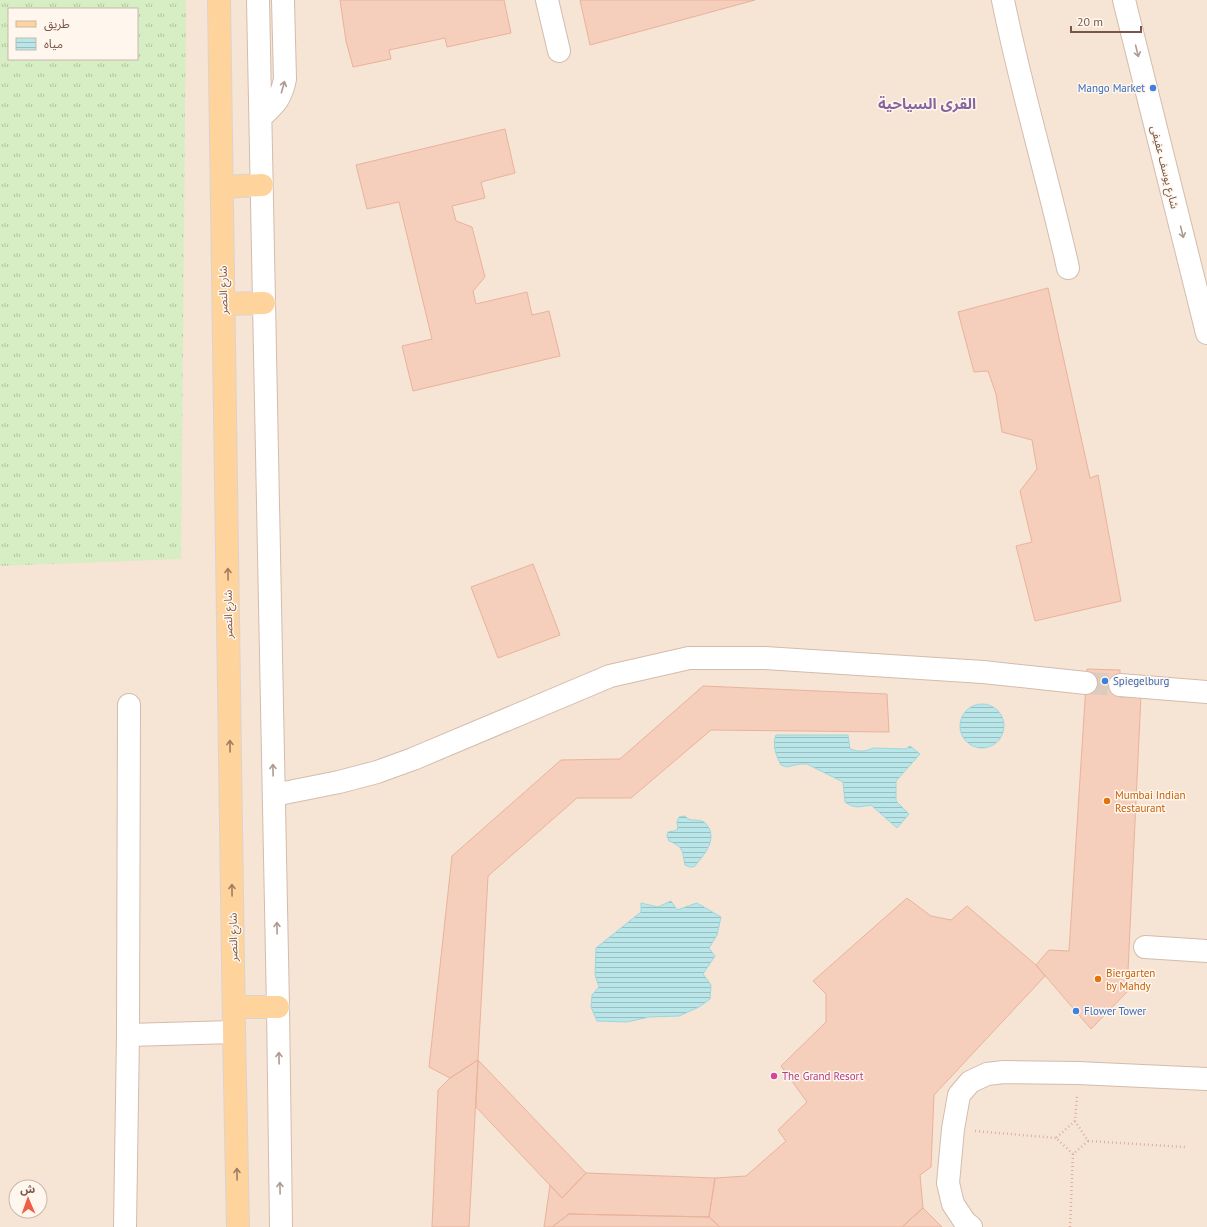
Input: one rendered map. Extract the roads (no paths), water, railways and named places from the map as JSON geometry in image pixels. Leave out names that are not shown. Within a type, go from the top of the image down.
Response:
[{"type":"main road","name":"شارع النصر","points":[[219,0],[238,1227]]},
{"type":"main road","points":[[222,187],[262,185]]},
{"type":"main road","points":[[224,304],[264,303]]},
{"type":"main road","points":[[234,1007],[278,1007]]},
{"type":"street","points":[[258,0],[281,1227]]},
{"type":"street","points":[[261,117],[276,102],[283,91],[285,79],[283,0]]},
{"type":"street","points":[[547,0],[558,51]]},
{"type":"street","points":[[1003,0],[1068,268]]},
{"type":"street","name":"شارع يوسف عفيفى","points":[[1124,0],[1207,333]]},
{"type":"street","points":[[274,795],[339,782],[376,772],[420,756],[610,676],[689,658],[772,658],[982,672],[1086,683]]},
{"type":"street","points":[[1120,685],[1207,692]]},
{"type":"street","points":[[125,1227],[128,1035],[129,705]]},
{"type":"street","points":[[1145,947],[1207,951]]},
{"type":"street","points":[[128,1035],[234,1032]]},
{"type":"street","points":[[971,1227],[965,1222],[953,1204],[948,1183],[953,1129],[959,1095],[970,1082],[987,1074],[1004,1072],[1078,1073],[1207,1079]]},
{"type":"water","points":[[978,704],[986,704],[998,710],[1004,722],[1004,730],[998,742],[986,748],[978,748],[966,742],[960,730],[960,722],[966,710]]},
{"type":"water","points":[[776,735],[848,735],[850,749],[859,751],[865,751],[873,748],[906,749],[910,746],[920,754],[896,781],[896,801],[909,814],[897,828],[871,805],[854,807],[845,802],[843,782],[807,764],[787,767],[781,765],[775,750],[774,742]]},
{"type":"water","points":[[685,816],[691,820],[699,820],[704,822],[711,833],[708,849],[694,867],[685,865],[682,850],[677,845],[669,841],[667,836],[668,832],[678,829],[677,822],[679,817]]},
{"type":"water","points":[[671,901],[677,910],[697,903],[721,917],[717,935],[709,948],[715,956],[703,974],[711,985],[710,999],[699,1007],[679,1016],[649,1017],[627,1022],[597,1021],[591,1007],[592,995],[599,987],[595,975],[596,948],[641,912],[641,903],[658,907]]},
{"type":"tunnel","points":[[1086,683],[1120,685]]},
{"type":"place","name":"Mango Market","points":[[1153,88]]},
{"type":"place","name":"Spiegelburg","points":[[1105,681]]},
{"type":"place","name":"Mumbai Indian Restaurant","points":[[1107,801]]},
{"type":"place","name":"Biergarten by Mahdy","points":[[1098,979]]},
{"type":"place","name":"Flower Tower","points":[[1076,1011]]},
{"type":"place","name":"The Grand Resort","points":[[774,1076]]},
{"type":"district","name":"القرى السياحية","points":[[927,103]]}]
